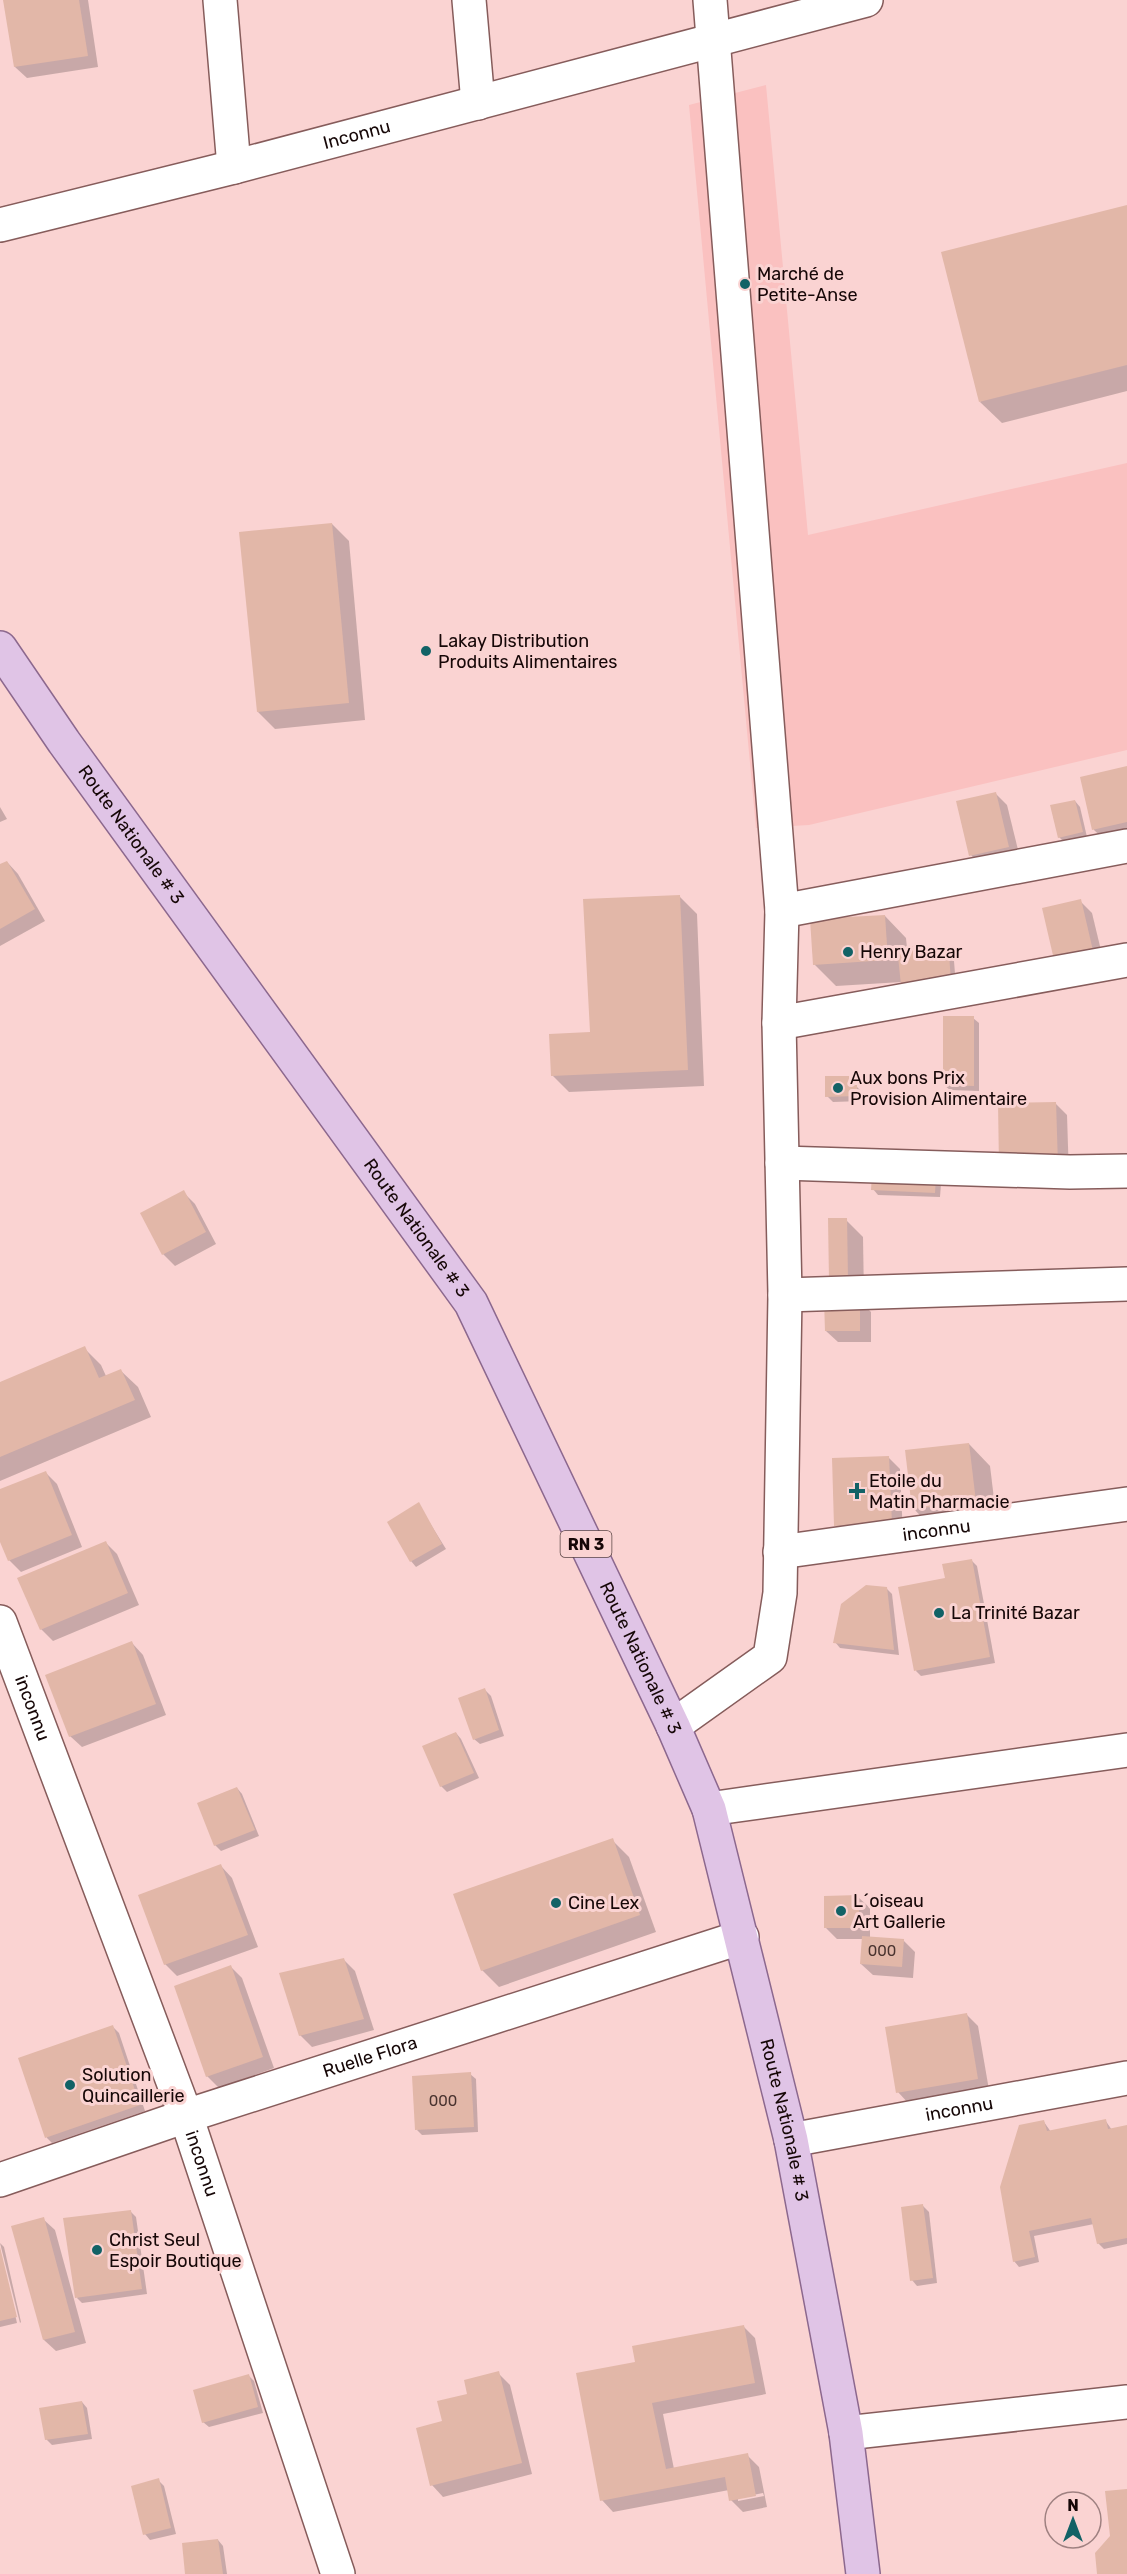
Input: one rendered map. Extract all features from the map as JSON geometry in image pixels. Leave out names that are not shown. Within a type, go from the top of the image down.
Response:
[{"type":"main road","name":"Route Nationale # 3","points":[[0,648],[71,752],[471,1303],[673,1726],[709,1809],[791,2140],[846,2433],[863,2574]]},
{"type":"street","points":[[220,0],[234,167]]},
{"type":"street","points":[[469,0],[478,103]]},
{"type":"street","points":[[673,1726],[770,1657],[780,1593],[785,1295],[779,1023],[782,911],[710,0]]},
{"type":"street","name":"Inconnu","points":[[0,225],[234,167],[866,0]]},
{"type":"street","points":[[782,911],[1127,846]]},
{"type":"street","points":[[779,1023],[1127,960]]},
{"type":"street","points":[[782,1163],[1070,1172],[1127,1171]]},
{"type":"street","points":[[785,1295],[1127,1284]]},
{"type":"street","name":"inconnu","points":[[780,1552],[1127,1504]]},
{"type":"street","name":"inconnu","points":[[0,1622],[186,2116],[338,2574]]},
{"type":"street","points":[[709,1809],[1127,1750]]},
{"type":"street","name":"Ruelle Flora","points":[[0,2180],[186,2116],[742,1937]]},
{"type":"street","name":"inconnu","points":[[791,2140],[1127,2078]]},
{"type":"street","points":[[846,2433],[1127,2402]]},
{"type":"shaded area","name":"Marché de Petite-Anse","points":[[766,85],[808,535],[1127,463],[1127,750],[809,825],[756,828],[689,105]]},
{"type":"building","points":[[3,0],[79,0],[88,56],[14,67]]},
{"type":"building","points":[[1127,205],[1127,365],[979,402],[941,252]]},
{"type":"building","points":[[332,523],[349,703],[257,712],[239,532]]},
{"type":"building","points":[[1127,766],[1127,822],[1092,830],[1080,777]]},
{"type":"building","points":[[996,792],[1009,847],[969,856],[956,801]]},
{"type":"building","points":[[1075,800],[1083,832],[1058,838],[1050,805]]},
{"type":"building","points":[[7,861],[35,909],[0,929],[0,864]]},
{"type":"building","points":[[680,895],[688,1070],[551,1076],[549,1034],[590,1032],[583,899]]},
{"type":"building","points":[[1081,899],[1094,955],[1055,964],[1042,908]]},
{"type":"building","points":[[885,915],[888,960],[813,965],[810,919]]},
{"type":"building","points":[[922,946],[923,956],[949,954],[951,981],[901,985],[897,947]]},
{"type":"building","points":[[943,1016],[974,1016],[974,1086],[943,1085]]},
{"type":"building","points":[[825,1076],[849,1076],[849,1085],[857,1085],[857,1096],[825,1097]]},
{"type":"building","points":[[1056,1102],[1058,1166],[999,1167],[998,1103]]},
{"type":"building","points":[[872,1173],[936,1177],[935,1193],[871,1190]]},
{"type":"building","points":[[184,1190],[206,1232],[162,1255],[140,1213]]},
{"type":"building","points":[[828,1218],[847,1218],[848,1279],[829,1280]]},
{"type":"building","points":[[860,1299],[860,1331],[825,1331],[824,1300]]},
{"type":"building","points":[[85,1346],[99,1378],[121,1369],[135,1400],[0,1457],[0,1382]]},
{"type":"building","points":[[969,1443],[976,1502],[912,1509],[905,1450]]},
{"type":"building","points":[[889,1456],[892,1524],[834,1526],[832,1458]]},
{"type":"building","points":[[46,1471],[72,1535],[8,1561],[0,1542],[0,1489]]},
{"type":"building","points":[[419,1502],[442,1544],[410,1562],[387,1522]]},
{"type":"building","points":[[106,1541],[128,1593],[40,1630],[17,1578]]},
{"type":"building","points":[[972,1559],[990,1657],[914,1671],[898,1587],[945,1578],[942,1564]]},
{"type":"building","points":[[866,1585],[887,1587],[894,1650],[833,1643],[841,1604]]},
{"type":"building","points":[[132,1641],[156,1704],[69,1737],[45,1675]]},
{"type":"building","points":[[485,1688],[499,1730],[473,1740],[458,1698]]},
{"type":"building","points":[[456,1732],[474,1773],[440,1787],[422,1746]]},
{"type":"building","points":[[237,1787],[255,1830],[214,1846],[197,1803]]},
{"type":"building","points":[[613,1838],[640,1915],[481,1971],[453,1894]]},
{"type":"building","points":[[221,1864],[248,1935],[164,1965],[138,1895]]},
{"type":"building","points":[[859,1895],[859,1928],[824,1928],[824,1896]]},
{"type":"building","points":[[862,1936],[904,1939],[902,1967],[860,1964]]},
{"type":"building","points":[[344,1958],[364,2019],[299,2036],[279,1973]]},
{"type":"building","points":[[231,1965],[263,2057],[206,2077],[174,1986]]},
{"type":"building","points":[[967,2013],[978,2079],[896,2093],[885,2027]]},
{"type":"building","points":[[113,2025],[140,2105],[45,2138],[18,2058]]},
{"type":"building","points":[[471,2072],[474,2127],[415,2130],[412,2076]]},
{"type":"building","points":[[1106,2119],[1108,2129],[1127,2125],[1127,2238],[1097,2244],[1091,2218],[1029,2231],[1035,2257],[1013,2262],[1000,2187],[1019,2125],[1044,2120],[1047,2131]]},
{"type":"building","points":[[923,2204],[933,2278],[910,2281],[901,2207]]},
{"type":"building","points":[[131,2210],[142,2289],[75,2298],[63,2218]]},
{"type":"building","points":[[44,2217],[75,2332],[43,2340],[11,2226]]},
{"type":"building","points":[[0,2247],[17,2317],[0,2321]]},
{"type":"building","points":[[744,2325],[755,2383],[652,2403],[666,2469],[748,2453],[756,2496],[729,2501],[725,2477],[600,2501],[576,2373],[635,2362],[632,2346]]},
{"type":"building","points":[[499,2371],[522,2463],[430,2486],[416,2428],[442,2421],[437,2401],[467,2394],[464,2380]]},
{"type":"building","points":[[249,2374],[258,2407],[202,2423],[193,2390]]},
{"type":"building","points":[[82,2401],[88,2434],[45,2440],[39,2408]]},
{"type":"building","points":[[159,2478],[171,2528],[143,2535],[131,2486]]},
{"type":"building","points":[[1127,2489],[1127,2574],[1097,2574],[1095,2553],[1098,2550],[1103,2550],[1103,2544],[1110,2536],[1105,2491]]},
{"type":"building","points":[[218,2539],[223,2574],[185,2574],[182,2543]]},
{"type":"place","name":"Marché de Petite-Anse","points":[[745,284]]},
{"type":"place","name":"Lakay Distribution Produits Alimentaires","points":[[426,651]]},
{"type":"place","name":"Henry Bazar","points":[[848,952]]},
{"type":"place","name":"Aux bons Prix Provision Alimentaire","points":[[838,1088]]},
{"type":"place","name":"Etoile du Matin Pharmacie","points":[[857,1491]]},
{"type":"place","name":"La Trinité Bazar","points":[[939,1613]]},
{"type":"place","name":"Cine Lex","points":[[556,1903]]},
{"type":"place","name":"L´oiseau Art Gallerie","points":[[841,1911]]},
{"type":"place","name":"Solution Quincaillerie","points":[[70,2085]]},
{"type":"place","name":"Christ Seul Espoir Boutique","points":[[97,2250]]}]
